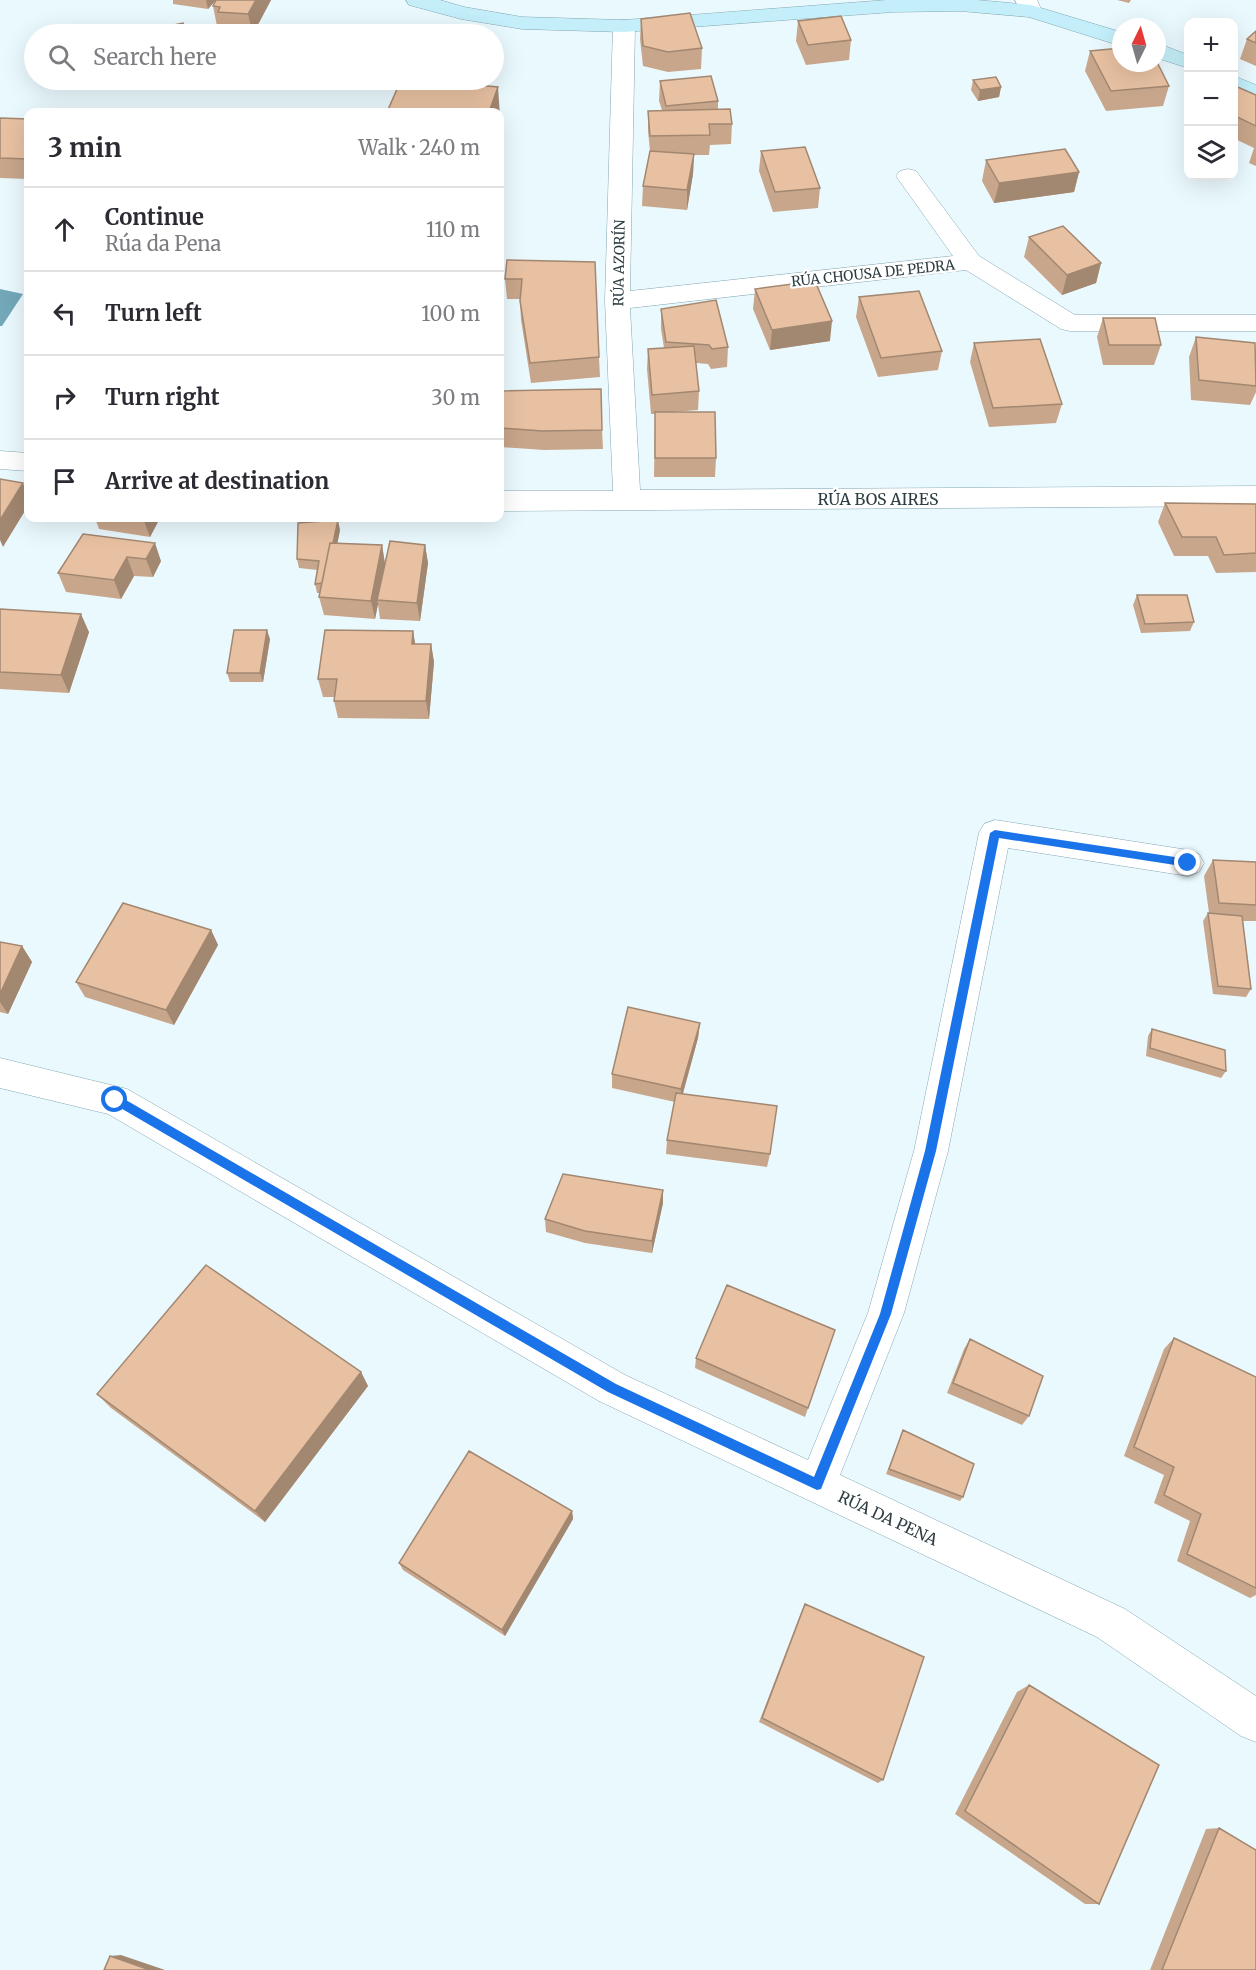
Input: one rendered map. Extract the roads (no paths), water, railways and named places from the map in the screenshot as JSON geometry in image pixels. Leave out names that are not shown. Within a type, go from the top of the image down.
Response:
[{"type":"street","points":[[417,0],[461,13],[522,23],[624,26],[893,6],[1028,6],[1112,36]]},
{"type":"street","name":"RÚA AZORÍN","points":[[624,26],[617,301],[627,501]]},
{"type":"street","points":[[1166,53],[1184,60]]},
{"type":"street","points":[[1238,85],[1256,94]]},
{"type":"street","points":[[908,176],[970,262]]},
{"type":"street","name":"RÚA CHOUSA DE PEDRA","points":[[617,301],[970,262],[1070,323],[1256,323]]},
{"type":"street","points":[[0,460],[24,462]]},
{"type":"street","name":"RÚA BOS AIRES","points":[[504,501],[1256,496]]},
{"type":"street","points":[[817,1485],[886,1314],[931,1151],[995,833],[1188,863]]},
{"type":"street","name":"RÚA DA PENA","points":[[0,1073],[115,1100],[612,1388],[1111,1623],[1256,1721]]},
{"type":"water","points":[[0,289],[23,294],[2,326],[0,326]]}]
